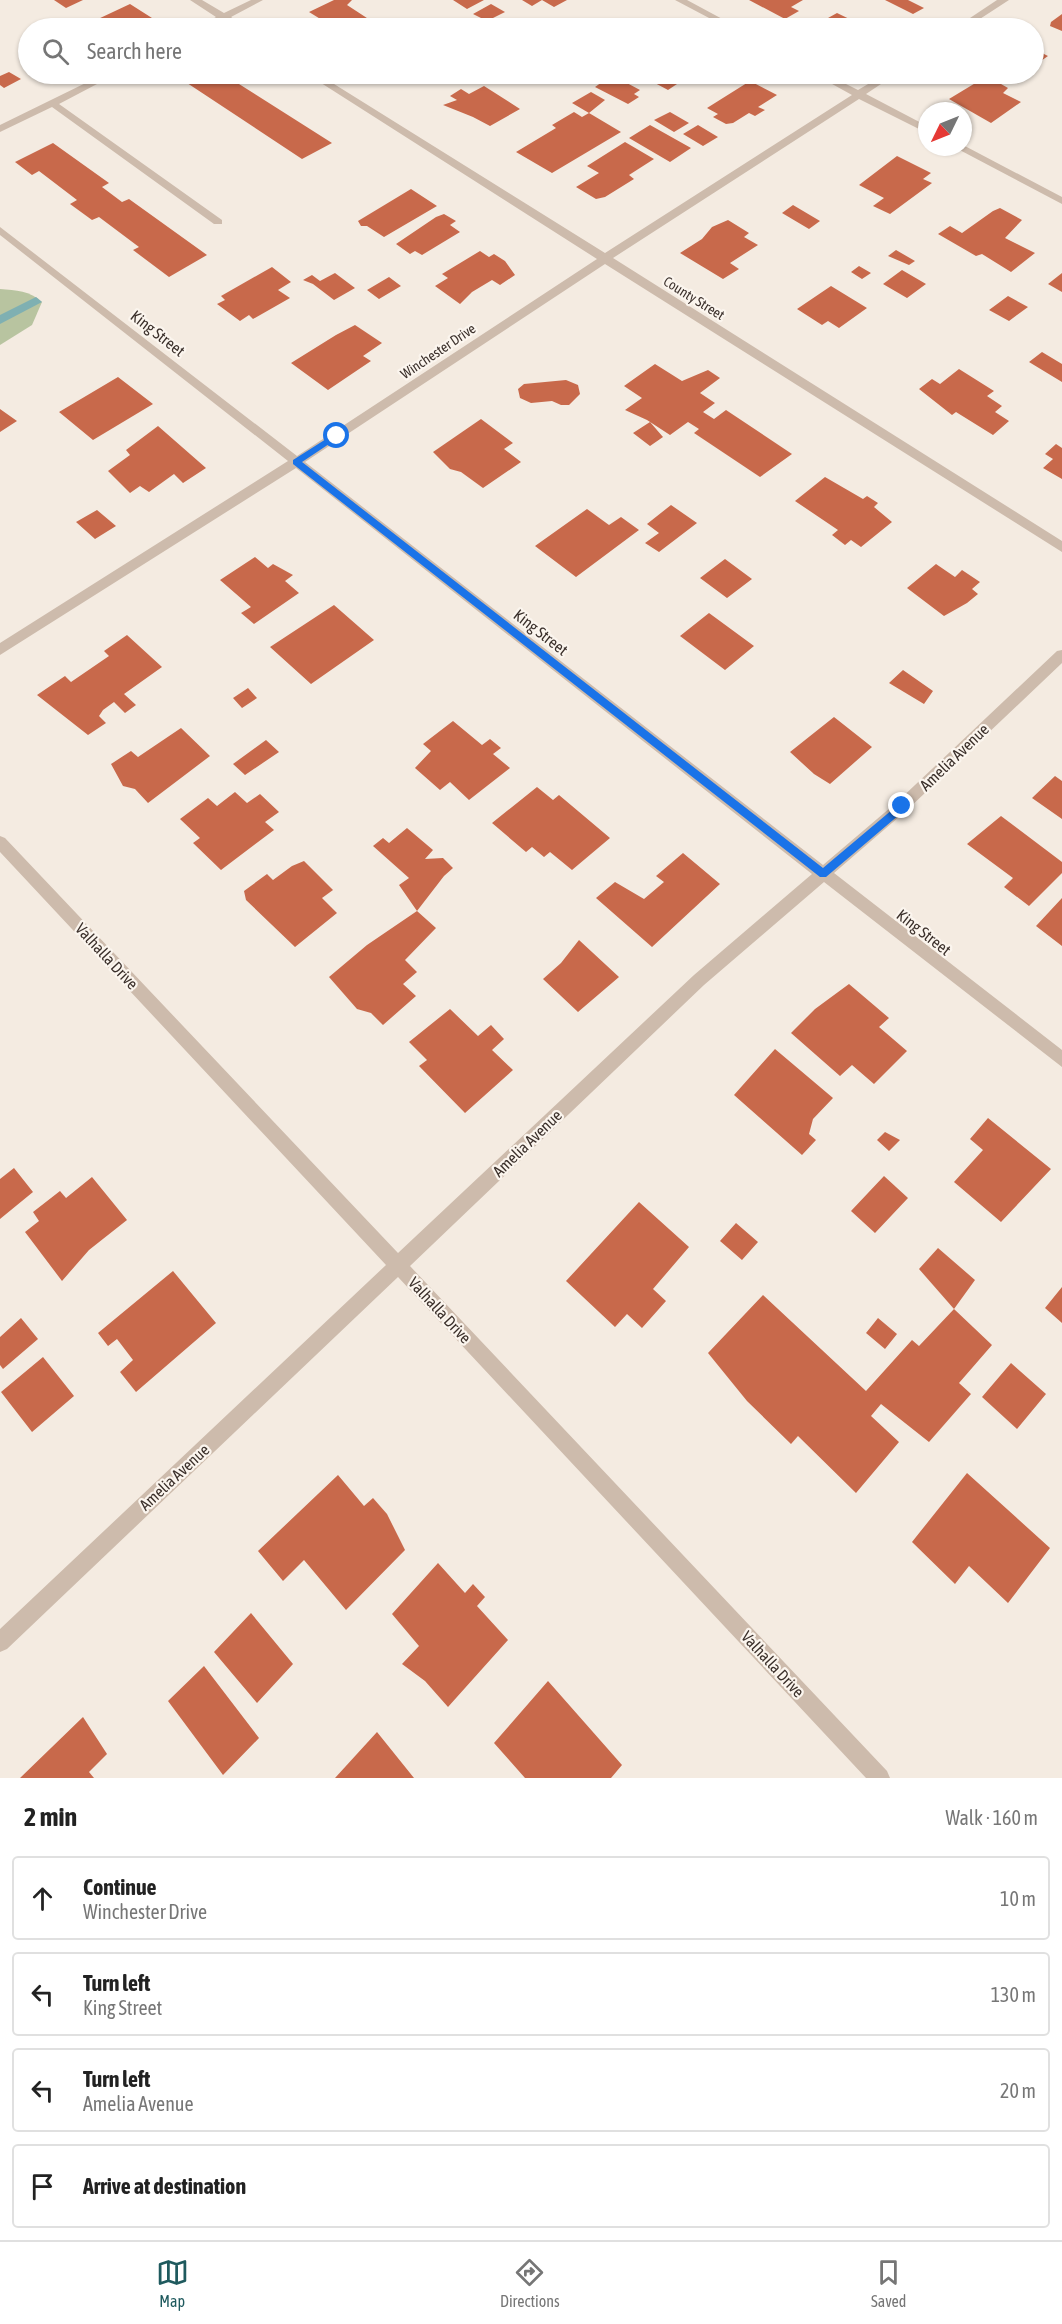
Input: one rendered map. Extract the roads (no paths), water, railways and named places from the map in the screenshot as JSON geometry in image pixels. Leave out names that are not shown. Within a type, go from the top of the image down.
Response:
[{"type":"street","points":[[195,0],[224,18],[258,0]]},
{"type":"street","points":[[680,0],[715,18]]},
{"type":"street","points":[[976,18],[1004,0]]},
{"type":"street","points":[[0,129],[91,84]]},
{"type":"street","name":"County Street","points":[[328,84],[1062,547]]},
{"type":"street","points":[[839,84],[918,125]]},
{"type":"street","name":"Winchester Drive","points":[[0,650],[296,462],[875,84]]},
{"type":"street","points":[[52,103],[218,222]]},
{"type":"street","points":[[972,154],[1062,201]]},
{"type":"street","name":"King Street","points":[[0,230],[1062,1060]]},
{"type":"street","name":"Amelia Avenue","points":[[0,1642],[699,980],[902,806],[1062,655]]},
{"type":"street","name":"Valhalla Drive","points":[[0,842],[880,1778]]},
{"type":"water","points":[[36,297],[42,302],[0,324],[0,315]]}]
